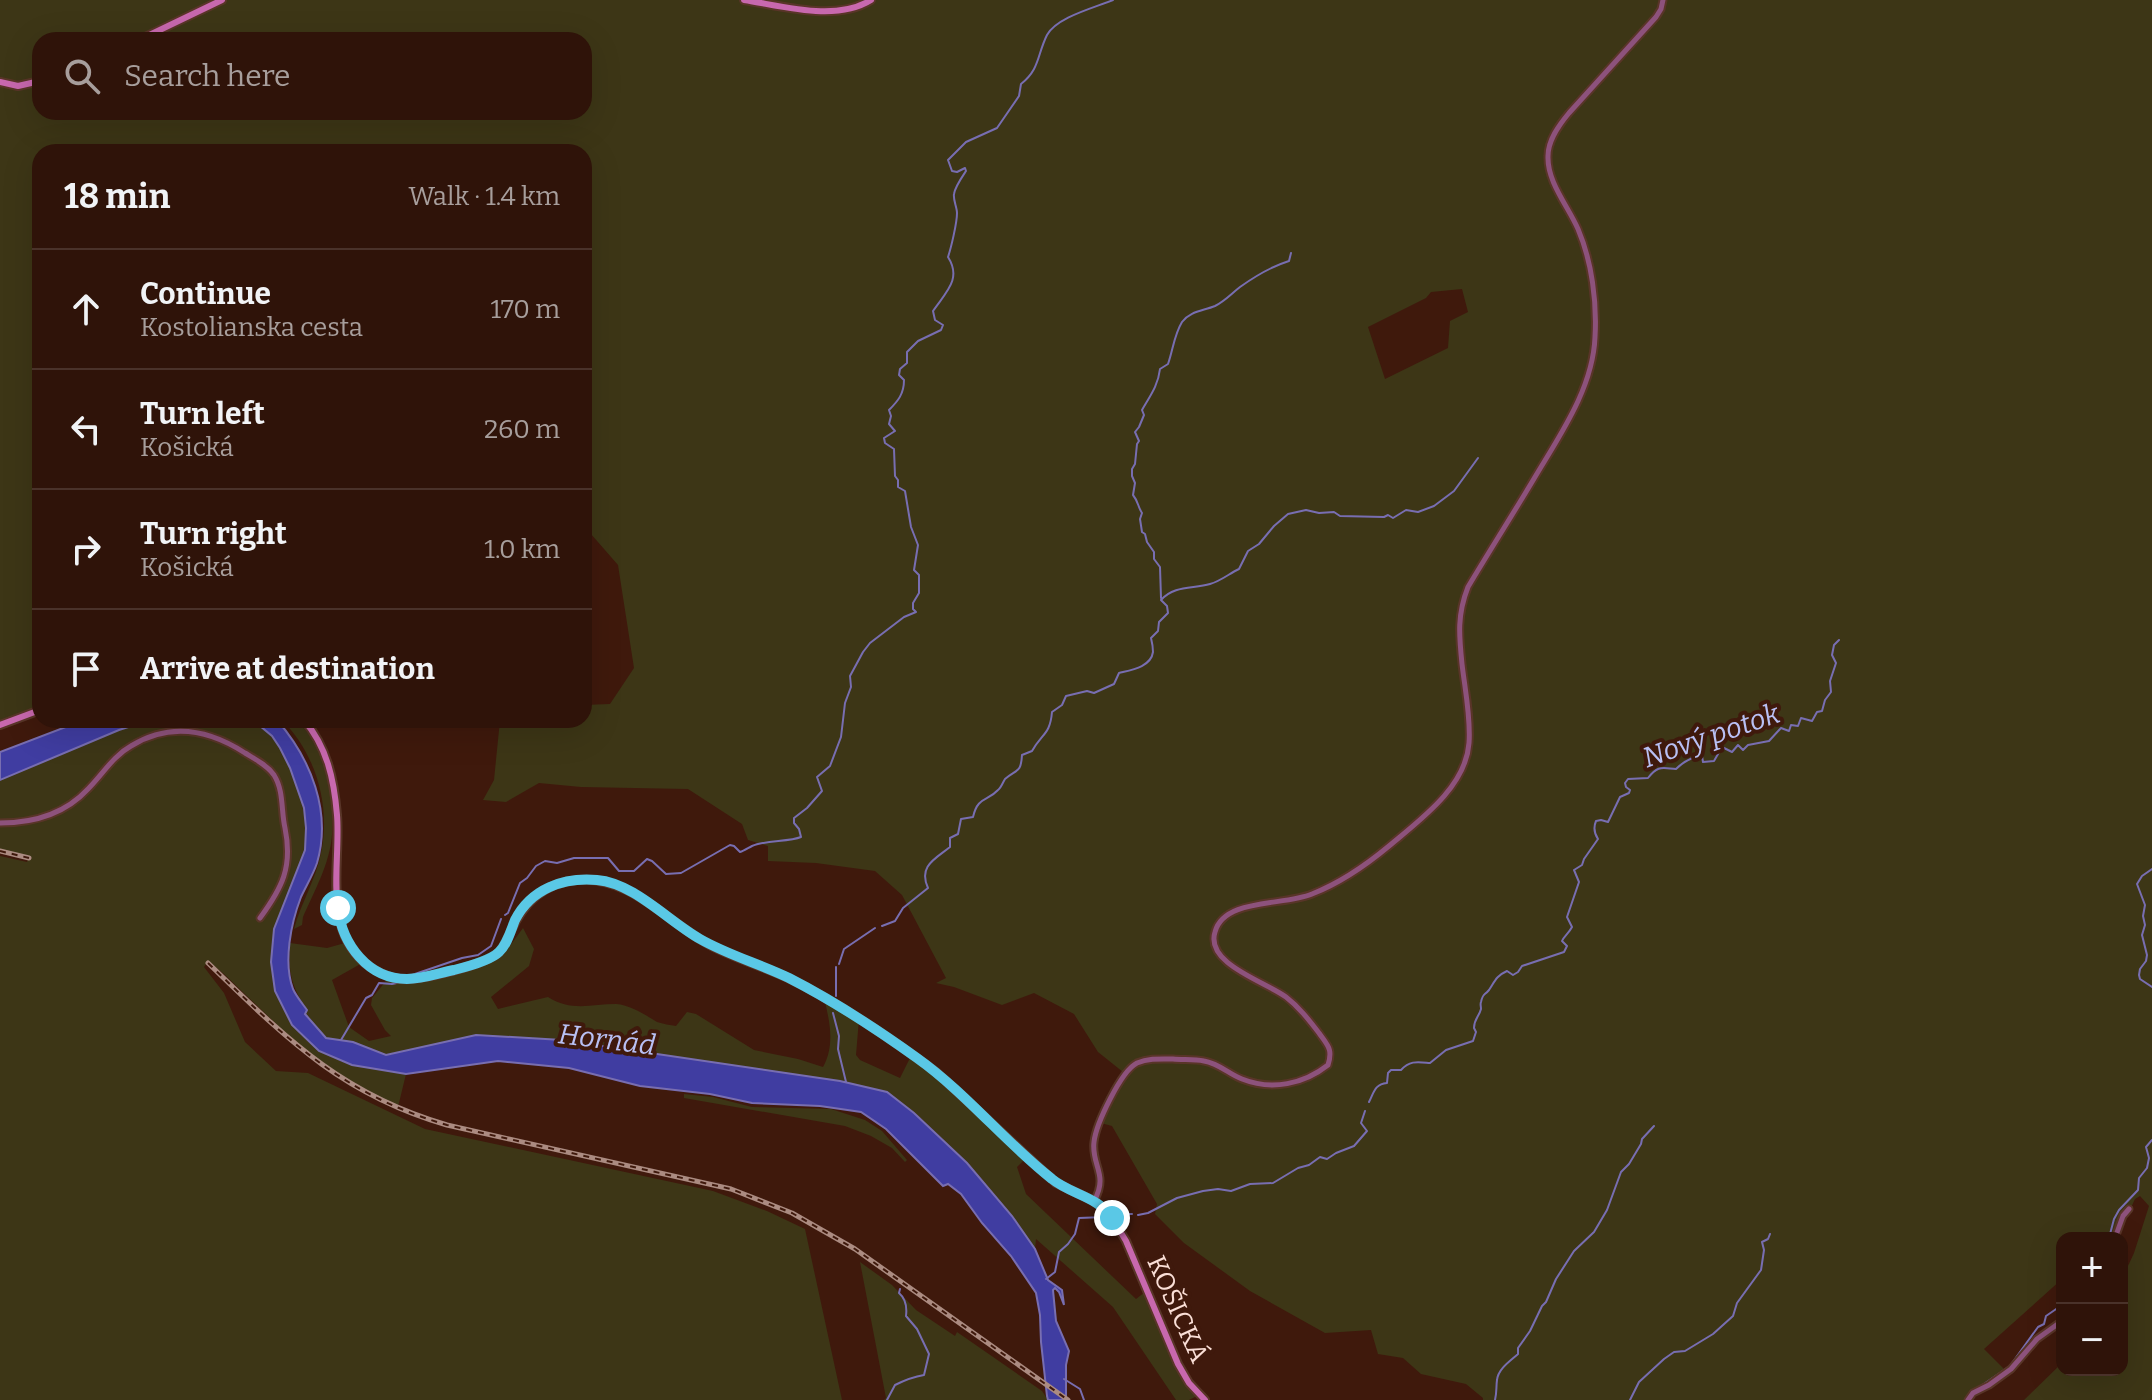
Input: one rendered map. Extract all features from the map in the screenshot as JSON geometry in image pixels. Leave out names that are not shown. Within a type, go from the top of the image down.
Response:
[{"type":"street","points":[[156,32],[222,0]]},
{"type":"street","points":[[744,0],[831,11],[850,10],[871,0]]},
{"type":"street","points":[[1094,1201],[1100,1174],[1094,1142],[1112,1095],[1130,1068],[1140,1062],[1152,1058],[1206,1061],[1243,1079],[1266,1085],[1304,1080],[1328,1065],[1329,1047],[1306,1015],[1283,994],[1224,960],[1216,949],[1213,935],[1225,916],[1236,910],[1309,896],[1359,870],[1448,792],[1466,761],[1469,743],[1460,639],[1461,603],[1578,400],[1591,363],[1595,339],[1592,276],[1578,229],[1549,171],[1549,147],[1569,113],[1656,17],[1663,0]]},
{"type":"street","points":[[0,82],[18,86],[32,83]]},
{"type":"street","points":[[0,725],[32,713]]},
{"type":"street","name":"KOŠICKÁ","points":[[310,728],[322,745],[332,777],[337,817],[339,917],[357,955],[375,970],[390,977],[410,979],[469,966],[499,953],[517,916],[529,901],[542,890],[558,883],[593,880],[615,884],[633,893],[709,944],[789,978],[916,1057],[1056,1183],[1094,1201],[1110,1215],[1126,1241],[1178,1364],[1189,1383],[1205,1400]]},
{"type":"street","points":[[0,823],[22,823],[58,812],[88,789],[121,752],[143,739],[177,731],[217,737],[266,767],[276,778],[280,790],[288,866],[273,902],[260,918]]},
{"type":"street","points":[[2117,1232],[2129,1209]]},
{"type":"street","points":[[1968,1400],[1973,1393],[2011,1369],[2037,1339],[2056,1325]]},
{"type":"shaded area","points":[[0,0],[2152,0],[2152,1400],[2024,1400],[2056,1369],[2056,1376],[2128,1376],[2128,1266],[2149,1206],[2140,1196],[2135,1199],[2120,1232],[2056,1232],[2056,1284],[1984,1349],[2008,1373],[1969,1395],[1967,1400],[1483,1400],[1466,1384],[1421,1374],[1403,1358],[1378,1354],[1371,1330],[1325,1333],[1250,1291],[1184,1243],[1155,1214],[1157,1204],[1112,1126],[1101,1123],[1123,1072],[1098,1052],[1074,1014],[1034,993],[1002,1005],[936,983],[946,978],[902,895],[875,871],[816,863],[768,861],[768,846],[748,840],[742,824],[688,789],[539,783],[506,802],[483,800],[494,780],[499,728],[592,728],[592,705],[610,704],[634,668],[618,565],[592,535],[592,144],[32,144],[32,716],[0,726]],"holes":[[[1462,289],[1468,312],[1450,321],[1448,348],[1385,379],[1368,327],[1426,298],[1431,292]]]},
{"type":"shaded area","points":[[63,728],[125,728],[0,780],[0,752]]},
{"type":"shaded area","points":[[262,728],[283,728],[289,735],[309,769],[320,806],[321,844],[317,863],[294,919],[289,967],[293,989],[307,1010],[305,1014],[326,1038],[353,1042],[386,1055],[476,1035],[562,1040],[840,1081],[887,1092],[967,1163],[1012,1216],[1035,1249],[1048,1280],[1062,1290],[1064,1305],[1059,1292],[1055,1288],[1053,1290],[1056,1321],[1069,1351],[1066,1400],[1048,1400],[1036,1293],[1011,1256],[961,1194],[948,1184],[943,1186],[886,1129],[861,1112],[820,1106],[752,1103],[710,1094],[640,1086],[569,1068],[498,1061],[406,1074],[352,1065],[319,1051],[292,1025],[275,991],[271,962],[274,929],[305,850],[306,828],[304,808],[290,768],[272,736]]},
{"type":"shaded area","points":[[264,728],[280,747],[292,772],[301,796],[306,839],[275,991],[352,1065],[406,1074],[398,1107],[351,1084],[294,1041],[208,961],[204,967],[224,993],[245,1042],[276,1071],[308,1073],[425,1129],[713,1191],[805,1229],[842,1400],[0,1400],[0,856],[27,862],[29,857],[0,850],[0,780],[119,730]]},
{"type":"shaded area","points":[[289,728],[303,728],[322,757],[330,788],[332,835],[321,877],[302,925],[294,929],[319,863],[324,817],[312,765]]},
{"type":"shaded area","points":[[523,928],[534,949],[529,966],[491,997],[498,1009],[548,997],[573,1006],[622,1005],[657,1022],[676,1026],[687,1012],[696,1014],[754,1050],[823,1067],[830,1042],[824,998],[859,1019],[856,1055],[860,1060],[900,1078],[912,1054],[1027,1157],[1017,1167],[1026,1194],[1136,1299],[1145,1292],[1162,1328],[1199,1390],[1197,1396],[1189,1400],[1176,1400],[1113,1307],[1036,1239],[1035,1249],[1012,1216],[967,1163],[887,1092],[840,1081],[562,1040],[476,1035],[386,1055],[353,1042],[326,1038],[305,1014],[306,1009],[292,978],[290,943],[327,948],[345,943],[364,962],[332,980],[349,1027],[369,1041],[391,1036],[371,1005],[372,998],[386,981],[397,975],[450,971],[484,963],[504,954]]},
{"type":"shaded area","points":[[684,1094],[713,1097],[752,1107],[831,1109],[865,1120],[882,1131],[907,1160],[905,1162],[892,1148],[871,1136],[845,1126],[684,1098]]},
{"type":"shaded area","points":[[860,1262],[892,1285],[916,1310],[955,1336],[957,1332],[1042,1391],[1048,1400],[884,1400]]},
{"type":"waterway","points":[[505,915],[520,883],[545,861],[557,863],[574,858],[608,858],[619,871],[634,871],[647,859],[666,874],[681,873],[730,845],[740,852],[757,844],[801,837],[794,818],[822,791],[817,777],[830,766],[841,737],[845,703],[851,687],[850,676],[870,643],[904,617],[916,612],[913,603],[919,593],[919,575],[914,570],[918,545],[911,527],[905,491],[898,487],[895,476],[894,449],[885,443],[884,438],[895,431],[889,424],[889,410],[903,389],[904,380],[899,375],[900,369],[907,363],[907,352],[918,341],[941,330],[943,325],[935,320],[933,311],[953,279],[948,257],[957,217],[954,194],[966,171],[965,168],[952,171],[948,160],[966,142],[997,128],[1019,96],[1021,84],[1035,67],[1052,29],[1067,18],[1113,0]]},
{"type":"waterway","points":[[1161,598],[1160,567],[1142,532],[1142,513],[1133,495],[1135,483],[1132,469],[1139,441],[1135,432],[1144,415],[1142,410],[1156,386],[1160,369],[1168,364],[1177,332],[1185,318],[1219,304],[1251,279],[1289,261],[1291,253]]},
{"type":"waterway","points":[[882,926],[895,921],[903,908],[928,888],[925,880],[927,869],[950,847],[950,838],[958,834],[961,819],[973,817],[980,802],[994,794],[1005,779],[1018,770],[1022,755],[1032,751],[1047,730],[1052,712],[1062,705],[1066,696],[1087,691],[1094,693],[1114,684],[1119,673],[1149,661],[1153,652],[1151,638],[1168,613],[1167,606],[1161,600],[1166,595],[1214,583],[1239,569],[1248,551],[1288,514],[1306,510],[1334,512],[1340,516],[1388,515],[1393,518],[1406,510],[1418,512],[1434,506],[1454,491],[1478,458]]},
{"type":"waterway","name":"Nový potok","points":[[1369,1102],[1377,1087],[1387,1083],[1391,1070],[1401,1070],[1414,1062],[1430,1063],[1446,1050],[1473,1041],[1482,997],[1500,975],[1507,971],[1513,975],[1522,966],[1564,952],[1567,946],[1562,941],[1572,927],[1567,917],[1579,882],[1574,870],[1582,865],[1598,839],[1594,830],[1596,821],[1608,822],[1620,797],[1629,793],[1625,783],[1628,779],[1648,778],[1658,769],[1676,769],[1688,760],[1702,756],[1703,762],[1714,761],[1722,747],[1732,752],[1738,745],[1743,750],[1748,745],[1769,741],[1781,728],[1789,731],[1791,725],[1798,726],[1801,718],[1812,721],[1817,712],[1822,711],[1831,692],[1830,681],[1836,663],[1832,655],[1834,645],[1839,640]]},
{"type":"waterway","points":[[2152,869],[2137,884],[2145,905],[2142,935],[2147,955],[2139,975],[2152,987]]},
{"type":"waterway","points":[[412,975],[478,955],[491,946],[501,919]]},
{"type":"waterway","points":[[839,964],[844,949],[875,928]]},
{"type":"waterway","points":[[836,967],[836,996]]},
{"type":"waterway","points":[[341,1040],[366,998],[372,995],[379,983],[406,981]]},
{"type":"waterway","points":[[833,1013],[846,1082]]},
{"type":"waterway","name":"Nový potok","points":[[1138,1215],[1177,1198],[1203,1191],[1231,1191],[1250,1184],[1273,1183],[1320,1157],[1327,1159],[1354,1146],[1367,1131],[1361,1123],[1365,1111]]},
{"type":"waterway","points":[[1495,1400],[1500,1372],[1518,1354],[1518,1348],[1556,1279],[1574,1251],[1594,1232],[1607,1210],[1621,1172],[1654,1126]]},
{"type":"waterway","points":[[2111,1232],[2119,1210],[2138,1190],[2139,1178],[2147,1168],[2149,1158],[2146,1147],[2152,1140]]},
{"type":"waterway","name":"Nový potok","points":[[1120,1214],[1132,1214]]},
{"type":"waterway","name":"Nový potok","points":[[1046,1279],[1055,1272],[1059,1252],[1075,1234],[1079,1218],[1105,1217]]},
{"type":"waterway","points":[[1630,1400],[1639,1382],[1664,1359],[1674,1352],[1685,1351],[1713,1334],[1733,1316],[1737,1303],[1761,1270],[1762,1242],[1770,1234]]},
{"type":"waterway","points":[[887,1400],[895,1385],[924,1375],[929,1354],[917,1329],[906,1316],[906,1304],[899,1293],[900,1289]]},
{"type":"waterway","points":[[1981,1386],[2010,1366],[2038,1327],[2044,1324],[2046,1316],[2056,1309]]},
{"type":"waterway","points":[[1064,1379],[1080,1389],[1084,1400]]},
{"type":"railway","points":[[0,851],[29,858]]},
{"type":"railway","points":[[208,963],[289,1039],[345,1080],[375,1097],[447,1125],[731,1189],[792,1213],[855,1249],[1068,1400]]},
{"type":"route","points":[[338,908],[351,948],[364,963],[390,977],[422,978],[469,966],[499,953],[517,916],[542,890],[558,883],[575,881],[615,884],[703,941],[789,978],[916,1057],[1040,1170],[1067,1190],[1094,1201],[1112,1218]]},
{"type":"water label","name":"Hornád","points":[[607,1039]]}]
